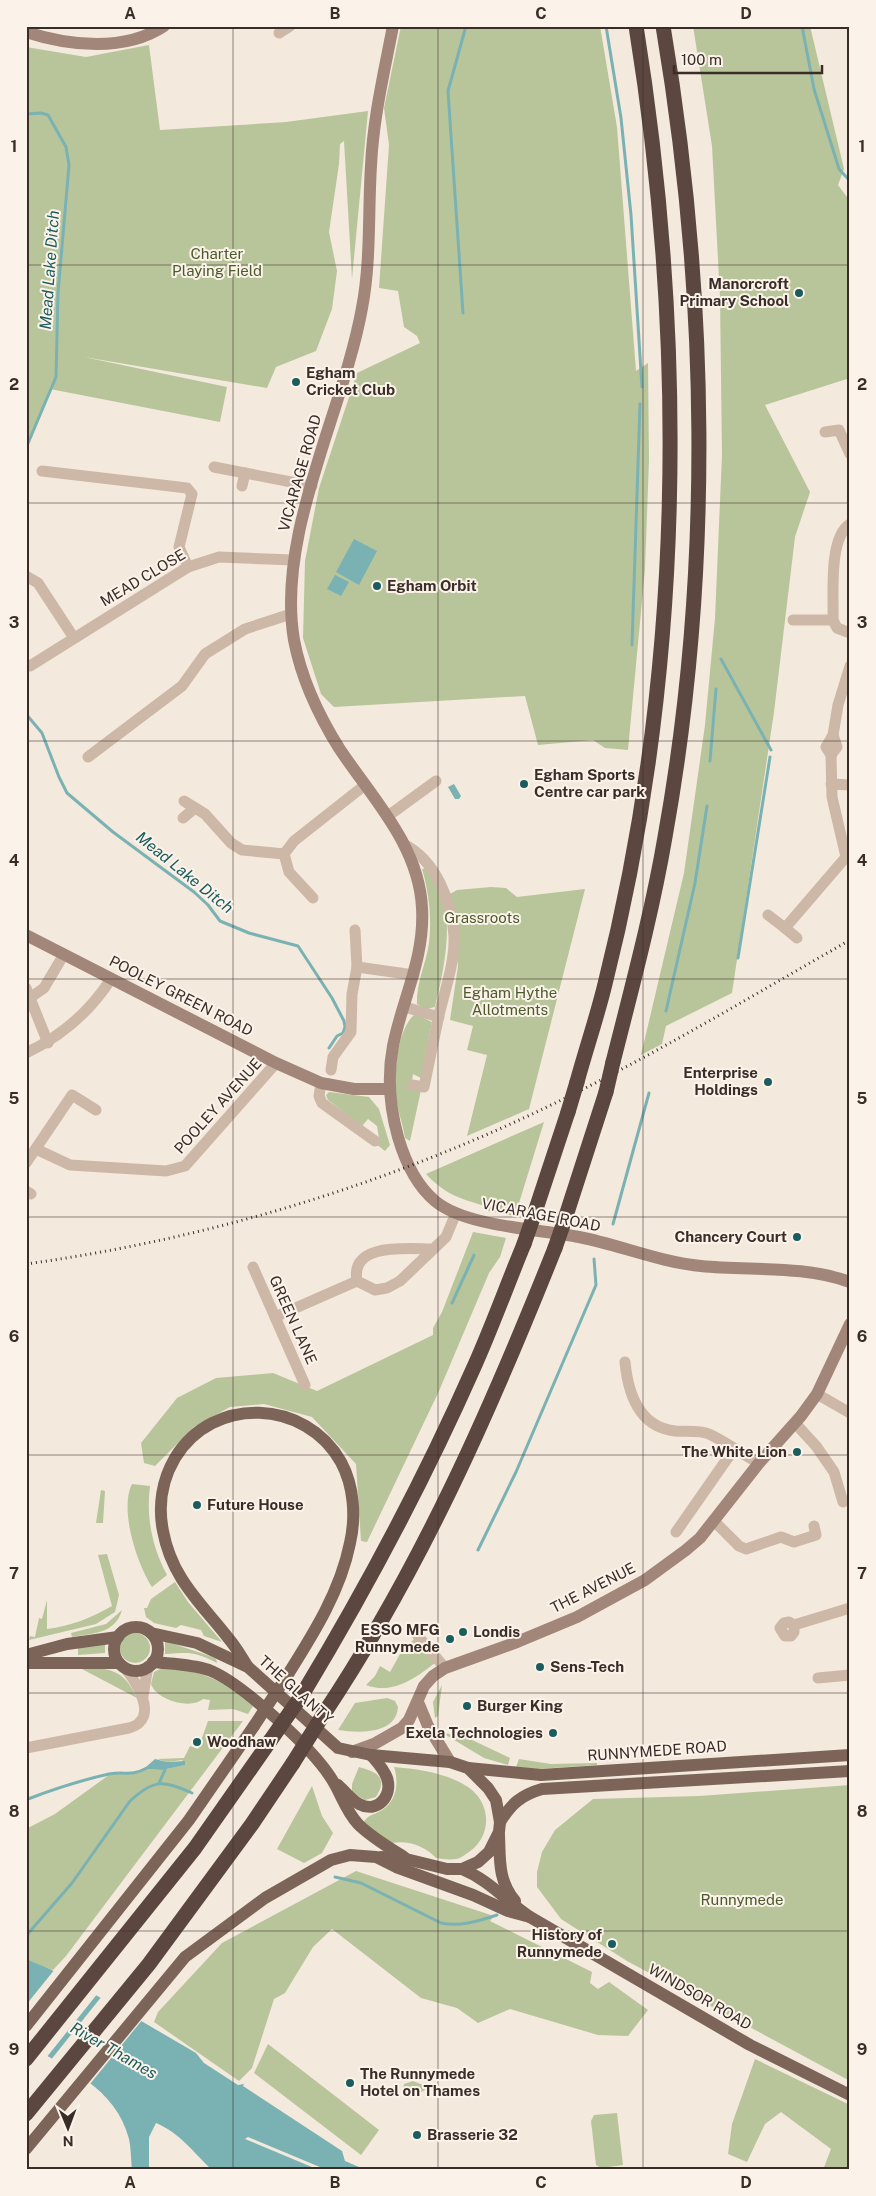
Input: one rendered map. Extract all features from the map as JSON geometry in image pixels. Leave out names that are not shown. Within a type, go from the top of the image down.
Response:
[{"type":"highway","points":[[26,2060],[195,1848],[302,1695],[389,1543],[438,1447],[475,1365],[524,1244],[577,1082],[605,985],[637,831],[657,683],[667,577],[671,460],[669,326],[655,153],[636,26]]},
{"type":"highway","points":[[26,2114],[149,1964],[252,1824],[293,1763],[378,1626],[444,1506],[503,1378],[555,1248],[606,1092],[650,916],[665,837],[684,698],[695,582],[699,443],[696,307],[679,119],[664,26]]},
{"type":"main road","points":[[26,32],[87,44],[121,43],[140,38],[164,26]]},
{"type":"main road","name":"VICARAGE ROAD","points":[[393,26],[373,137],[368,258],[363,306],[349,364],[312,486],[293,560],[291,614],[298,657],[313,697],[336,743],[388,816],[404,845],[416,876],[422,907],[422,933],[414,975],[393,1046],[389,1089],[395,1126],[411,1171],[429,1195],[445,1209],[456,1214],[505,1225],[582,1238],[668,1261],[701,1266],[812,1274],[850,1282]]},
{"type":"main road","name":"POOLEY GREEN ROAD","points":[[26,935],[276,1063],[321,1083],[354,1089],[389,1089]]},
{"type":"main road","name":"THE AVENUE","points":[[352,1752],[374,1744],[402,1728],[409,1720],[424,1686],[432,1676],[445,1668],[560,1624],[625,1592],[686,1550],[714,1521],[817,1394],[850,1324]]},
{"type":"main road","points":[[26,2026],[104,1930],[189,1820],[285,1679],[322,1618],[339,1582],[351,1542],[352,1498],[341,1462],[333,1450],[316,1432],[291,1419],[260,1412],[228,1416],[214,1421],[196,1433],[175,1458],[166,1476],[162,1496],[163,1530],[178,1573],[199,1605],[229,1639],[248,1667]]},
{"type":"main road","points":[[121,1665],[114,1652],[118,1637],[126,1629],[136,1627],[151,1632],[158,1647],[151,1664]]},
{"type":"main road","name":"THE GLANTY","points":[[151,1632],[197,1643],[248,1667],[334,1746],[352,1752]]},
{"type":"main road","points":[[26,1655],[67,1644],[118,1637]]},
{"type":"main road","points":[[26,1663],[121,1665],[138,1670],[151,1664],[200,1667],[232,1682],[256,1701],[331,1778],[360,1805],[368,1807],[383,1802],[388,1795],[387,1776],[371,1755]]},
{"type":"main road","points":[[418,1702],[431,1731],[450,1762]]},
{"type":"main road","points":[[352,1752],[450,1762],[468,1768]]},
{"type":"main road","name":"RUNNYMEDE ROAD","points":[[468,1768],[541,1775],[850,1755]]},
{"type":"main road","name":"WINDSOR ROAD","points":[[468,1768],[488,1788],[496,1800],[500,1868],[505,1886],[517,1903],[534,1919]]},
{"type":"main road","name":"RUNNYMEDE ROAD","points":[[462,1869],[478,1862],[488,1852],[509,1808],[518,1798],[542,1788],[850,1771]]},
{"type":"main road","points":[[331,1778],[347,1810],[358,1824],[406,1859]]},
{"type":"main road","points":[[26,2148],[185,1958],[265,1898],[332,1860],[350,1855],[406,1859],[441,1868],[462,1869]]},
{"type":"main road","points":[[376,1857],[396,1867],[473,1895],[508,1911],[534,1919]]},
{"type":"main road","name":"WINDSOR ROAD","points":[[462,1869],[484,1879],[511,1905],[693,2013],[850,2095]]},
{"type":"street","points":[[278,34],[290,26]]},
{"type":"street","points":[[825,432],[839,430],[850,454]]},
{"type":"street","points":[[214,467],[312,486]]},
{"type":"street","points":[[42,471],[187,488],[192,494],[180,547],[188,567]]},
{"type":"street","points":[[242,486],[245,473]]},
{"type":"street","points":[[850,524],[838,538],[830,561],[833,620],[837,628],[850,633]]},
{"type":"street","name":"MEAD CLOSE","points":[[33,659],[74,638],[188,567],[219,557],[293,560]]},
{"type":"street","points":[[26,576],[38,583],[74,638]]},
{"type":"street","points":[[88,757],[182,686],[204,654],[245,629],[291,614]]},
{"type":"street","points":[[793,620],[833,620]]},
{"type":"street","points":[[785,928],[846,857],[835,812],[831,784],[831,755],[837,747],[833,735],[838,705],[850,666]]},
{"type":"street","points":[[831,784],[850,785]]},
{"type":"street","points":[[284,854],[294,841],[365,785]]},
{"type":"street","points":[[388,816],[432,789]]},
{"type":"street","points":[[184,802],[205,814],[231,843],[242,850],[284,854]]},
{"type":"street","points":[[182,818],[195,808]]},
{"type":"street","name":"VICARAGE ROAD","points":[[404,845],[417,851],[447,895],[454,936],[450,968],[424,1087],[412,1085]]},
{"type":"street","points":[[284,854],[290,872],[313,898]]},
{"type":"street","points":[[768,914],[798,938]]},
{"type":"street","points":[[331,1070],[333,1057],[351,1032],[352,994],[357,967],[355,930]]},
{"type":"street","points":[[48,1043],[29,993],[44,988],[60,961]]},
{"type":"street","points":[[357,967],[414,975]]},
{"type":"street","points":[[26,1053],[48,1043],[87,1012],[111,978]]},
{"type":"street","points":[[405,1007],[439,1017]]},
{"type":"street","name":"POOLEY AVENUE","points":[[36,1149],[70,1165],[166,1172],[175,1170],[185,1166],[276,1063]]},
{"type":"street","points":[[321,1083],[320,1096],[322,1103],[371,1135]]},
{"type":"street","points":[[26,1163],[72,1095],[96,1110]]},
{"type":"street","points":[[357,1281],[375,1290],[387,1288],[400,1280],[446,1237],[456,1214]]},
{"type":"street","points":[[357,1281],[358,1264],[370,1253],[432,1249]]},
{"type":"street","name":"GREEN LANE","points":[[253,1267],[305,1385]]},
{"type":"street","points":[[275,1317],[357,1281]]},
{"type":"street","points":[[625,1362],[627,1383],[636,1406],[647,1418],[666,1429],[708,1433],[759,1464]]},
{"type":"street","points":[[817,1394],[850,1413]]},
{"type":"street","points":[[795,1423],[827,1460],[834,1472],[843,1502]]},
{"type":"street","points":[[676,1532],[734,1450]]},
{"type":"street","points":[[714,1521],[739,1546],[746,1549],[781,1537],[794,1542],[816,1535],[814,1526]]},
{"type":"street","points":[[794,1625],[850,1608]]},
{"type":"street","points":[[418,1636],[445,1668]]},
{"type":"street","points":[[26,1748],[136,1726],[144,1716],[143,1696],[151,1664]]},
{"type":"street","points":[[121,1665],[133,1678],[143,1696]]},
{"type":"street","points":[[818,1678],[850,1675]]},
{"type":"green space","points":[[401,26],[600,26],[617,127],[636,371],[648,363],[649,460],[645,569],[628,750],[605,748],[593,740],[538,745],[525,696],[334,707],[321,694],[303,638],[305,561],[319,488],[357,373],[420,343],[417,336],[404,327],[398,291],[379,288],[389,145],[384,108]]},
{"type":"green space","points":[[693,26],[810,26],[844,169],[838,185],[850,201],[850,378],[765,405],[810,492],[795,537],[774,712],[732,993],[666,1026],[662,1044],[641,1055],[684,873],[705,725],[715,618],[722,455],[720,297],[712,146]]},
{"type":"green space","name":"Charter Playing Field","points":[[149,45],[160,130],[286,122],[368,111],[352,279],[344,141],[340,144],[329,232],[337,271],[332,309],[316,351],[276,367],[267,388],[84,357],[227,387],[220,422],[50,389],[26,446],[26,47],[86,57]]},
{"type":"green space","points":[[427,868],[441,892],[445,905],[447,934],[444,965],[435,1007],[426,1009],[417,1004],[417,996],[428,951],[430,934],[429,906],[422,869]]},
{"type":"green space","name":"Egham Hythe Allotments","points":[[491,887],[506,888],[517,897],[585,889],[529,1109],[467,1136],[487,1055],[467,1050],[473,1026],[450,1020],[458,966],[450,894],[457,890]]},
{"type":"green space","points":[[415,1014],[432,1022],[421,1078],[413,1074],[411,1089],[421,1090],[410,1141],[405,1138],[396,1096],[396,1064],[404,1030]]},
{"type":"green space","points":[[329,1092],[369,1097],[379,1109],[390,1145],[385,1151],[376,1144],[379,1138],[377,1126],[368,1119],[362,1126],[328,1100],[326,1095]]},
{"type":"green space","points":[[544,1122],[515,1216],[488,1211],[489,1207],[455,1196],[426,1174]]},
{"type":"green space","points":[[473,1232],[506,1238],[500,1257],[489,1273],[439,1391],[367,1542],[361,1541],[356,1464],[312,1417],[264,1404],[230,1407],[194,1427],[155,1466],[144,1463],[141,1443],[177,1398],[216,1378],[273,1373],[317,1391],[433,1335],[433,1328],[442,1312]]},
{"type":"green space","points":[[132,1484],[150,1486],[151,1532],[157,1554],[167,1575],[152,1587],[136,1551],[129,1522],[128,1507]]},
{"type":"green space","points":[[101,1490],[105,1491],[103,1523],[96,1523]]},
{"type":"green space","points":[[107,1554],[119,1595],[115,1612],[96,1624],[29,1640],[30,1636],[35,1637],[39,1618],[42,1619],[47,1600],[47,1629],[81,1621],[112,1606],[98,1555]]},
{"type":"green space","points":[[175,1582],[188,1602],[222,1642],[204,1636],[201,1630],[181,1625],[176,1628],[154,1623],[146,1617],[144,1608],[147,1608],[151,1599]]},
{"type":"green space","points":[[122,1610],[119,1618],[109,1628],[96,1633],[72,1637],[71,1633],[106,1624]]},
{"type":"green space","points":[[135,1633],[141,1634],[149,1642],[149,1654],[141,1662],[135,1663],[129,1662],[121,1654],[120,1648],[121,1642],[129,1634]]},
{"type":"green space","points":[[414,1639],[435,1663],[411,1680],[394,1687],[376,1688],[366,1685],[375,1676],[380,1666],[390,1672],[400,1654]]},
{"type":"green space","points":[[165,1641],[210,1656],[216,1659],[217,1663],[196,1654],[165,1654]]},
{"type":"green space","points":[[105,1643],[105,1653],[78,1655],[78,1647]]},
{"type":"green space","points":[[80,1668],[115,1672],[127,1681],[137,1698]]},
{"type":"green space","points":[[162,1668],[190,1671],[211,1678],[220,1682],[253,1706],[248,1714],[233,1709],[208,1710],[210,1700],[203,1699],[191,1704],[166,1699],[154,1690],[151,1684],[154,1672]]},
{"type":"green space","points":[[442,1685],[438,1716],[435,1718],[433,1702]]},
{"type":"green space","points":[[387,1698],[395,1701],[398,1707],[396,1716],[391,1723],[375,1730],[356,1732],[338,1730],[355,1703]]},
{"type":"green space","points":[[208,1721],[243,1721],[66,1956],[53,1970],[28,1961],[26,1952],[26,1829],[55,1814],[113,1772],[133,1773],[146,1767],[147,1769],[162,1770],[184,1765],[182,1760],[167,1762],[157,1759],[184,1758],[190,1746],[198,1749]]},
{"type":"green space","points":[[441,1732],[470,1739],[510,1758],[508,1765],[484,1758]]},
{"type":"green space","points":[[519,1759],[551,1764],[597,1763],[597,1765],[538,1769],[516,1767]]},
{"type":"green space","points":[[359,1767],[371,1771],[381,1780],[376,1797],[365,1800],[352,1793],[352,1784]]},
{"type":"green space","points":[[394,1767],[442,1775],[460,1782],[476,1794],[482,1803],[486,1821],[485,1831],[475,1848],[457,1859],[436,1858],[427,1850],[416,1845],[404,1842],[392,1843],[362,1824],[369,1816],[387,1806],[394,1796],[396,1779]]},
{"type":"green space","name":"Runnymede","points":[[850,1785],[850,2081],[627,1961],[561,1919],[537,1887],[537,1872],[542,1852],[555,1830],[593,1799],[699,1796]]},
{"type":"green space","points":[[312,1786],[322,1816],[333,1833],[322,1853],[304,1863],[277,1849]]},
{"type":"green space","points":[[356,1871],[494,1916],[490,1921],[592,1972],[590,1983],[598,1989],[609,1982],[648,2010],[628,2036],[598,2035],[510,2009],[478,2023],[457,2008],[421,1998],[332,1929],[313,1947],[285,1993],[274,1999],[252,2068],[239,2081],[154,2022],[158,2012],[222,1943]]},
{"type":"green space","points":[[268,2044],[379,2130],[361,2155],[254,2073]]},
{"type":"green space","points":[[755,2059],[850,2105],[850,2170],[823,2170],[831,2149],[781,2112],[765,2124],[747,2162],[728,2154],[732,2124]]},
{"type":"green space","points":[[413,2081],[423,2085],[425,2090],[415,2096],[406,2094],[403,2091],[404,2084]]},
{"type":"green space","points":[[617,2113],[623,2165],[601,2168],[596,2165],[591,2121],[594,2115]]},
{"type":"water","points":[[354,539],[377,551],[359,585],[336,572]]},
{"type":"water","points":[[335,575],[349,582],[341,596],[327,589]]},
{"type":"water","points":[[454,784],[461,796],[459,799],[455,799],[448,787]]},
{"type":"water","points":[[155,1759],[167,1762],[185,1761],[185,1765],[162,1770],[147,1769],[146,1767]]},
{"type":"water","name":"River Thames","points":[[26,1954],[28,1960],[50,1969],[196,2053],[204,2063],[238,2085],[244,2084],[243,2086],[342,2151],[345,2161],[366,2170],[212,2170],[172,2132],[156,2123],[149,2137],[149,2170],[132,2170],[129,2139],[123,2121],[113,2106],[88,2081],[26,2044]]},
{"type":"pier","points":[[55,1969],[98,1993],[46,2058],[26,2047],[26,2005]]},
{"type":"pier","points":[[102,1996],[143,2019],[90,2084],[50,2061]]},
{"type":"pier","points":[[248,2137],[327,2170],[319,2170],[245,2139]]},
{"type":"waterway","points":[[463,313],[448,91],[466,26]]},
{"type":"waterway","points":[[606,26],[621,118],[631,215],[642,387]]},
{"type":"waterway","points":[[802,26],[814,89],[839,169],[850,181]]},
{"type":"waterway","name":"Mead Lake Ditch","points":[[26,114],[41,113],[48,115],[66,147],[69,165],[58,293],[56,377],[26,448]]},
{"type":"waterway","points":[[632,645],[640,404]]},
{"type":"waterway","points":[[721,659],[771,750]]},
{"type":"waterway","points":[[710,761],[716,689]]},
{"type":"waterway","name":"Mead Lake Ditch","points":[[26,714],[42,733],[67,793],[113,832],[194,892],[208,905],[220,921],[249,933],[298,946],[332,998],[344,1021],[343,1033],[337,1036],[329,1048]]},
{"type":"waterway","points":[[738,958],[770,757]]},
{"type":"waterway","points":[[666,1011],[695,883],[707,806]]},
{"type":"waterway","points":[[613,1224],[649,1093]]},
{"type":"waterway","points":[[452,1303],[474,1255]]},
{"type":"waterway","points":[[478,1550],[516,1472],[596,1285],[594,1259]]},
{"type":"waterway","points":[[28,1799],[89,1779],[115,1773],[132,1773],[147,1768]]},
{"type":"waterway","points":[[159,1783],[165,1770]]},
{"type":"waterway","points":[[26,1936],[72,1883],[130,1801],[138,1794],[153,1785],[159,1784],[166,1784],[192,1793]]},
{"type":"waterway","points":[[335,1877],[361,1883],[441,1923],[462,1924],[497,1915]]},
{"type":"railway","points":[[26,1264],[161,1240],[227,1224],[293,1206],[358,1185],[422,1161],[485,1135],[586,1088],[700,1026],[850,940]]},
{"type":"place","name":"Manorcroft Primary School","points":[[799,293]]},
{"type":"place","name":"Egham Cricket Club","points":[[296,382]]},
{"type":"place","name":"Egham Orbit","points":[[377,586]]},
{"type":"place","name":"Egham Sports Centre car park","points":[[524,784]]},
{"type":"place","name":"Enterprise Holdings","points":[[768,1082]]},
{"type":"place","name":"Chancery Court","points":[[797,1237]]},
{"type":"place","name":"The White Lion","points":[[797,1452]]},
{"type":"place","name":"Future House","points":[[197,1505]]},
{"type":"place","name":"Londis","points":[[463,1632]]},
{"type":"place","name":"ESSO MFG Runnymede","points":[[450,1639]]},
{"type":"place","name":"Sens-Tech","points":[[540,1667]]},
{"type":"place","name":"Burger King","points":[[467,1706]]},
{"type":"place","name":"Exela Technologies","points":[[553,1733]]},
{"type":"place","name":"Woodhaw","points":[[197,1742]]},
{"type":"place","name":"History of Runnymede","points":[[612,1944]]},
{"type":"place","name":"The Runnymede Hotel on Thames","points":[[350,2083]]},
{"type":"place","name":"Brasserie 32","points":[[417,2135]]},
{"type":"park label","name":"Grassroots","points":[[482,918]]}]
